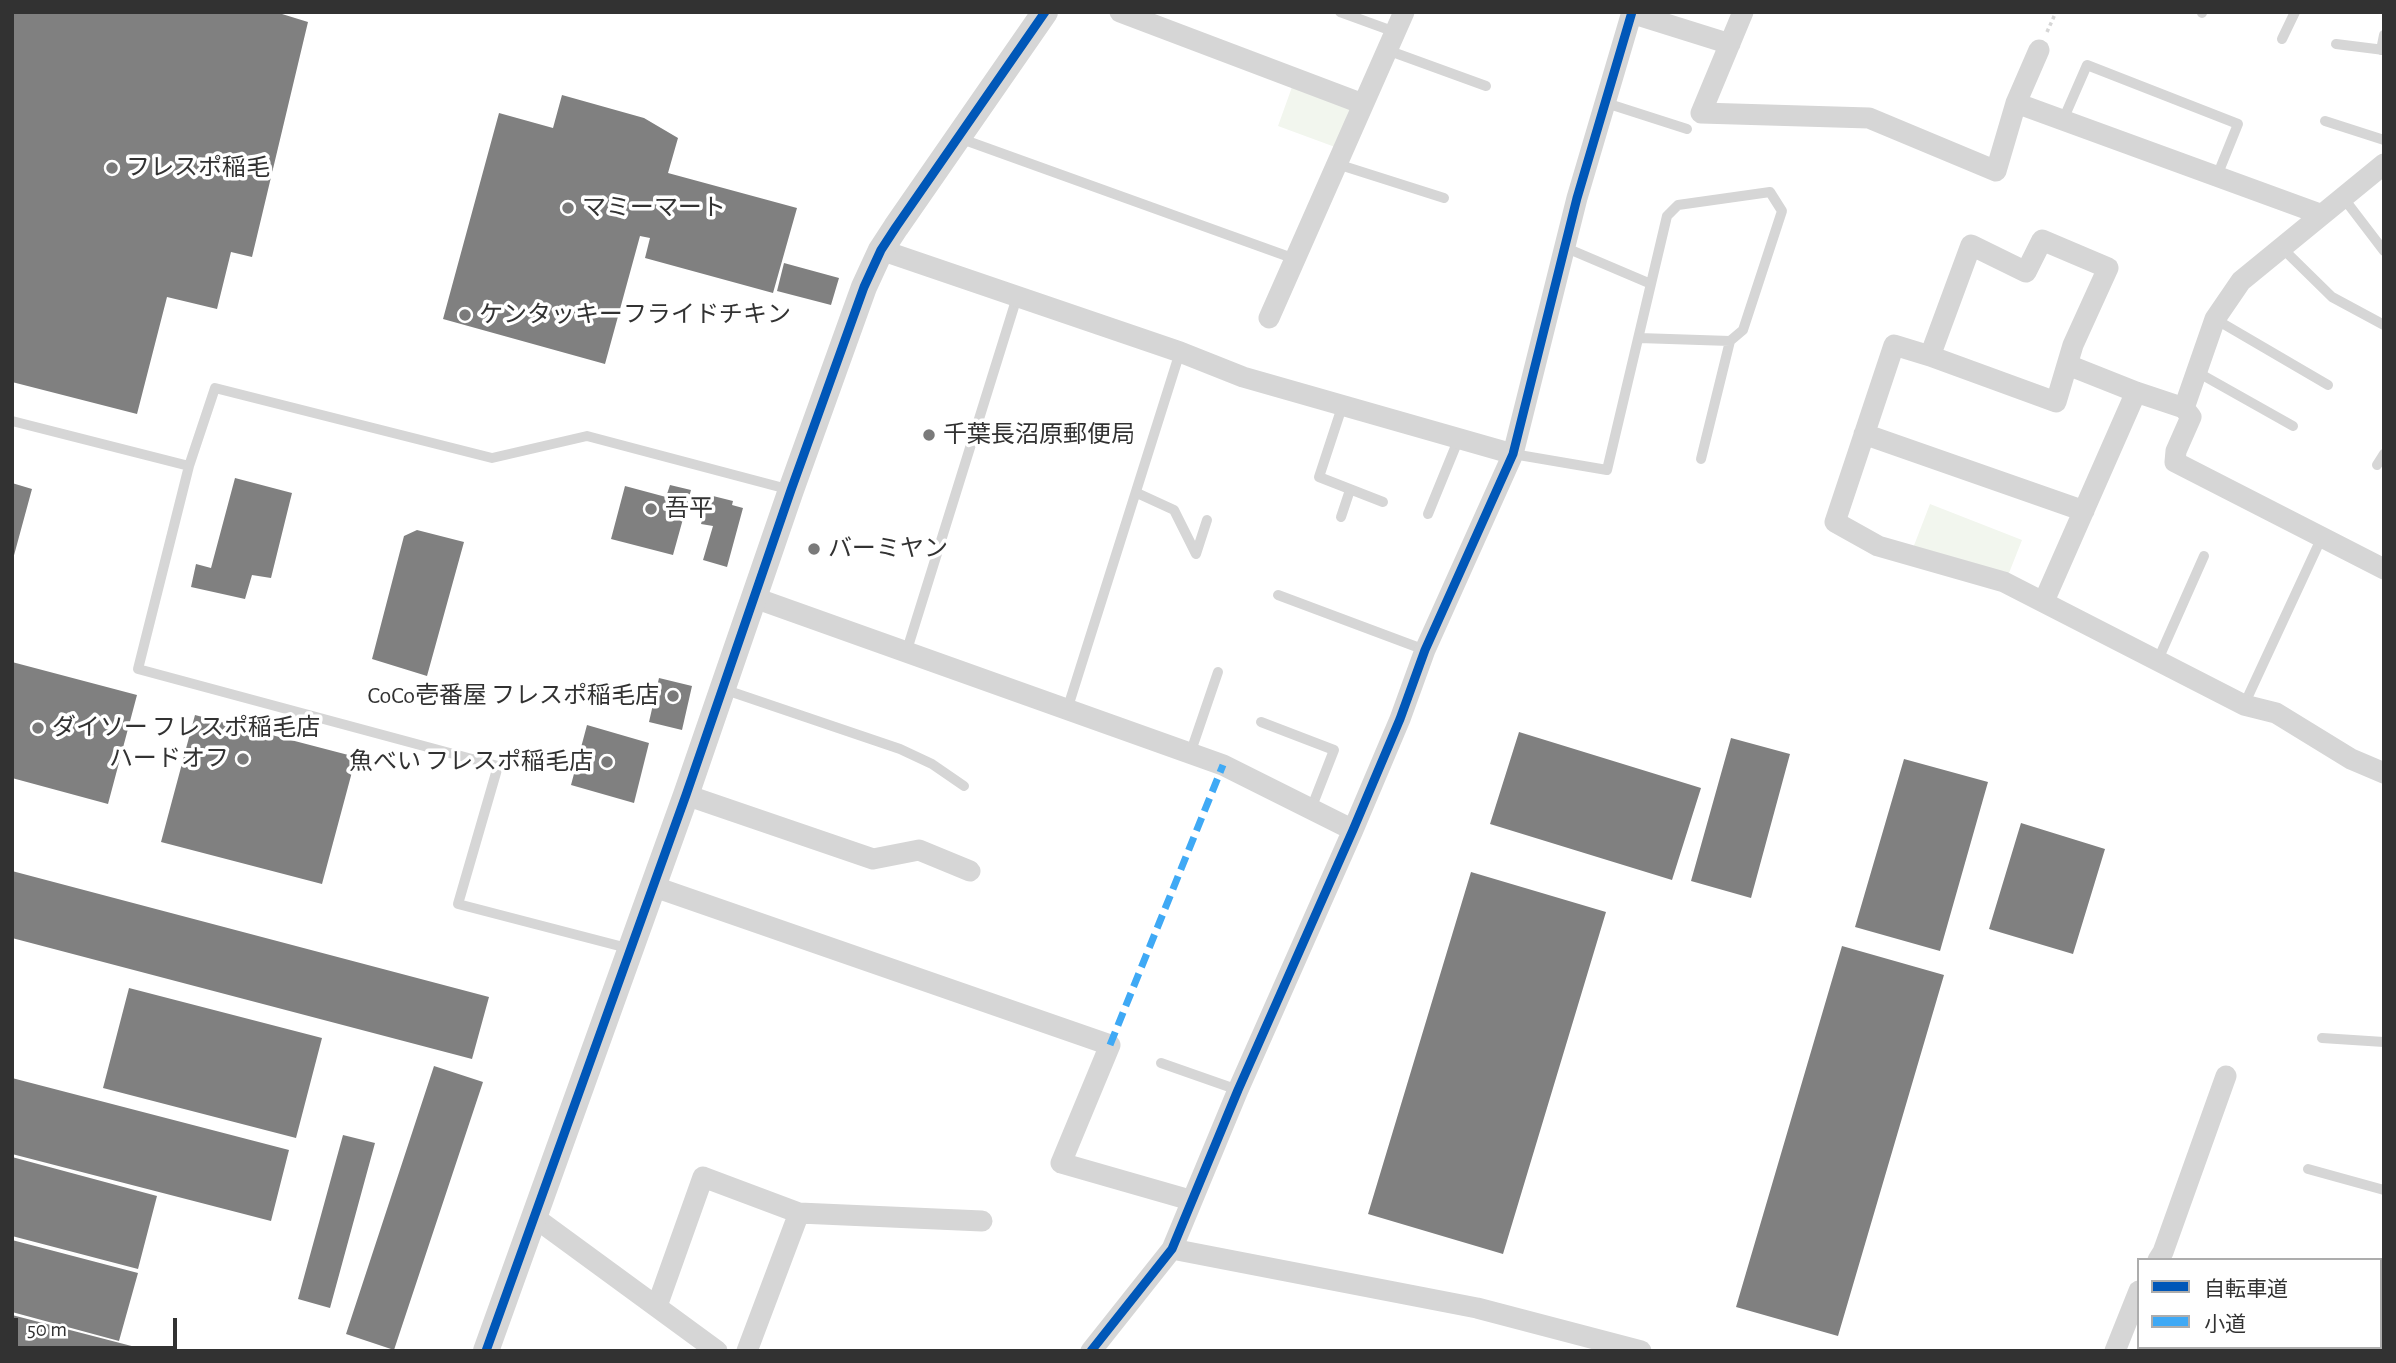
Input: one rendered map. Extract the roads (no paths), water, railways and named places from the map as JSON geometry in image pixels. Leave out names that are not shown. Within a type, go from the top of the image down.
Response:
[{"type":"street","points":[[486,1351],[686,795],[864,287],[881,250],[1045,12]]},
{"type":"street","points":[[1119,12],[1363,104]]},
{"type":"street","points":[[1269,318],[1404,12]]},
{"type":"street","points":[[1743,12],[1701,113],[1869,118],[1996,171],[2017,103],[2039,50]]},
{"type":"street","points":[[1091,1351],[1172,1249],[1238,1090],[1353,830],[1426,650],[1513,454],[1577,198],[1631,13],[1730,44]]},
{"type":"street","points":[[2017,103],[2320,214]]},
{"type":"street","points":[[2185,408],[2215,319],[2241,281],[2384,164]]},
{"type":"street","points":[[1930,356],[1971,244],[2026,272],[2042,240],[2108,268],[2073,345],[2056,402],[1894,345],[1835,522],[1878,547],[2004,582],[2244,705],[2276,712],[2351,759],[2384,773]]},
{"type":"street","points":[[881,250],[1180,352],[1243,377],[1513,454]]},
{"type":"street","points":[[2068,365],[2185,408],[2191,417],[2176,451],[2175,462],[2384,569]]},
{"type":"street","points":[[2044,601],[2136,392]]},
{"type":"street","points":[[1864,434],[2084,511]]},
{"type":"street","points":[[755,598],[1230,768],[1353,830]]},
{"type":"street","points":[[686,795],[873,859],[919,850],[970,871]]},
{"type":"street","points":[[652,886],[1110,1045],[1061,1163],[1191,1200]]},
{"type":"street","points":[[2159,1258],[2225,1076]]},
{"type":"street","points":[[657,1306],[703,1177],[799,1213],[982,1221]]},
{"type":"street","points":[[747,1351],[799,1213]]},
{"type":"street","points":[[534,1217],[717,1351]]},
{"type":"street","points":[[1172,1249],[1477,1308],[1642,1351]]},
{"type":"street","points":[[2115,1351],[2137,1296]]},
{"type":"lane","points":[[1340,12],[1391,41],[1486,86]]},
{"type":"lane","points":[[2282,39],[2295,12]]},
{"type":"lane","points":[[2336,44],[2383,50],[2384,35]]},
{"type":"lane","points":[[2063,120],[2087,65],[2238,124],[2217,176]]},
{"type":"lane","points":[[1606,103],[1687,129]]},
{"type":"lane","points":[[2325,121],[2384,140]]},
{"type":"lane","points":[[959,138],[1295,259]]},
{"type":"lane","points":[[1337,164],[1444,198]]},
{"type":"lane","points":[[1513,454],[1607,470],[1667,216],[1678,205],[1770,192],[1782,211],[1743,330],[1730,341],[1701,459]]},
{"type":"lane","points":[[2342,196],[2384,251]]},
{"type":"lane","points":[[1564,247],[1651,284]]},
{"type":"lane","points":[[2281,247],[2333,297],[2384,324]]},
{"type":"lane","points":[[906,653],[1017,297]]},
{"type":"lane","points":[[2215,319],[2328,385]]},
{"type":"lane","points":[[1639,338],[1730,341]]},
{"type":"lane","points":[[1067,711],[1138,493],[1180,352]]},
{"type":"lane","points":[[2197,372],[2293,426]]},
{"type":"lane","points":[[631,949],[458,904],[499,766],[138,668],[189,466],[215,388],[492,458],[587,436],[791,490]]},
{"type":"lane","points":[[1343,404],[1320,477],[1382,502]]},
{"type":"lane","points":[[12,421],[189,466]]},
{"type":"lane","points":[[1428,514],[1459,438]]},
{"type":"lane","points":[[2378,466],[2384,454]]},
{"type":"lane","points":[[1341,517],[1350,490]]},
{"type":"lane","points":[[1138,493],[1174,510],[1196,554],[1208,520]]},
{"type":"lane","points":[[2244,705],[2321,539]]},
{"type":"lane","points":[[2157,662],[2204,556]]},
{"type":"lane","points":[[1278,595],[1426,650]]},
{"type":"lane","points":[[1190,754],[1218,672]]},
{"type":"lane","points":[[723,689],[900,749],[932,764],[964,786]]},
{"type":"lane","points":[[1261,723],[1334,750],[1311,809]]},
{"type":"lane","points":[[2322,1038],[2384,1042]]},
{"type":"lane","points":[[1161,1063],[1238,1090]]},
{"type":"lane","points":[[2308,1169],[2384,1190]]},
{"type":"place","name":"フレスポ稲毛","points":[[112,168]]},
{"type":"place","name":"マミーマート","points":[[568,208]]},
{"type":"place","name":"ケンタッキーフライドチキン","points":[[465,315]]},
{"type":"place","name":"千葉長沼原郵便局","points":[[929,435]]},
{"type":"place","name":"吾平","points":[[651,509]]},
{"type":"place","name":"バーミヤン","points":[[814,549]]},
{"type":"place","name":"CoCo壱番屋 フレスポ稲毛店","points":[[673,696]]},
{"type":"place","name":"ダイソー フレスポ稲毛店","points":[[38,728]]},
{"type":"place","name":"ハードオフ","points":[[243,759]]},
{"type":"place","name":"魚べい フレスポ稲毛店","points":[[607,762]]}]
